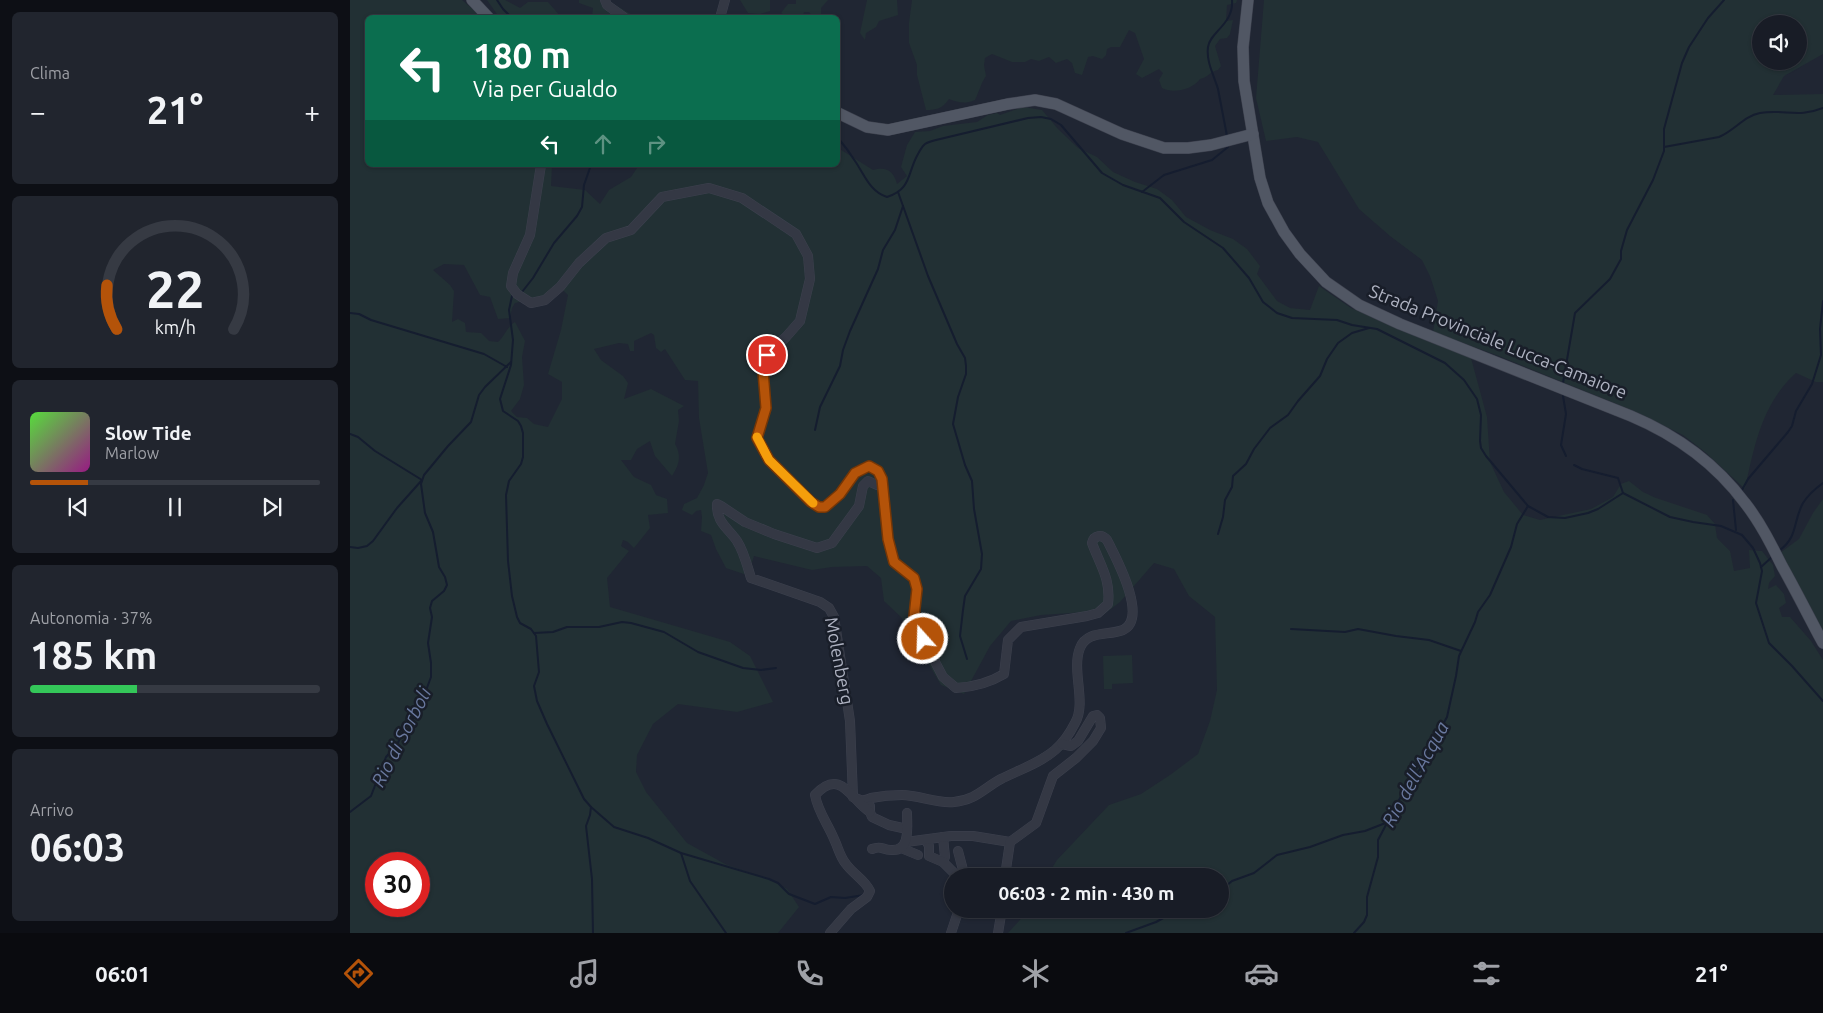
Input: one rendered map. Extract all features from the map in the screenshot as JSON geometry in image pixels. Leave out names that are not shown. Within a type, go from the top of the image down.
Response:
[{"type":"main road","points":[[472,0],[486,15]]},
{"type":"main road","name":"Strada Provinciale Lucca-Camaiore","points":[[1248,0],[1243,47],[1244,81],[1260,178],[1273,213],[1300,254],[1326,282],[1359,305],[1380,316],[1631,416],[1662,431],[1699,456],[1726,480],[1749,508],[1776,554],[1823,643]]},
{"type":"main road","points":[[840,114],[867,127],[888,130],[1035,100],[1056,104],[1122,134],[1164,148],[1188,148],[1211,145],[1253,134]]},
{"type":"street","points":[[605,0],[607,5],[621,15]]},
{"type":"street","points":[[721,15],[725,0]]},
{"type":"street","points":[[541,167],[530,235],[513,273],[511,286],[517,294],[531,303],[545,300],[560,287],[579,263],[606,238],[631,230],[662,197],[709,188],[742,198],[796,234],[808,256],[810,279],[800,321],[786,338],[767,355],[763,371],[766,408],[757,438],[769,460],[811,502],[819,507],[825,507],[840,494],[855,473],[869,466],[878,471],[882,479],[888,539],[894,562],[914,578],[917,589],[914,617],[943,677],[956,688],[971,687],[991,682],[1004,674],[1008,640],[1021,628],[1098,613],[1108,604],[1110,591],[1107,577],[1092,543],[1094,538],[1098,536],[1103,536],[1107,540],[1125,578],[1131,600],[1132,618],[1130,623],[1122,630],[1098,634],[1088,638],[1080,646],[1078,658],[1078,716],[1062,744],[1048,756],[996,782],[985,791],[963,800],[950,802],[901,795],[870,798],[863,801],[853,797]]},
{"type":"street","name":"Molenberg","points":[[853,797],[854,776],[850,721],[834,617],[829,608],[820,602],[751,578],[745,557],[736,540],[720,522],[718,504],[746,522],[774,534],[817,548],[832,543],[859,506],[863,486],[868,481],[877,485],[882,479]]},
{"type":"street","points":[[1810,618],[1823,625]]},
{"type":"street","points":[[872,849],[879,846],[892,851],[904,845],[943,837],[972,836],[1010,842],[1036,823],[1053,776],[1076,758],[1093,741],[1101,728],[1100,718],[1093,716],[1078,741],[1070,746],[1062,744]]},
{"type":"street","points":[[830,933],[844,916],[867,897],[870,891],[868,885],[854,873],[840,856],[834,838],[819,810],[815,795],[836,784],[846,788],[870,812]]},
{"type":"street","points":[[870,798],[872,818],[889,825],[907,829]]},
{"type":"street","points":[[904,845],[907,813]]},
{"type":"street","points":[[943,837],[945,857],[943,862]]},
{"type":"street","points":[[925,855],[929,846],[926,840]]},
{"type":"street","points":[[1006,868],[1010,842]]},
{"type":"street","points":[[904,845],[943,862],[949,868]]},
{"type":"street","points":[[958,851],[962,868]]},
{"type":"street","points":[[951,933],[957,918]]},
{"type":"street","points":[[998,933],[1000,918]]},
{"type":"shaded area","points":[[350,0],[462,0],[480,15],[365,15],[365,167],[539,167],[528,235],[509,286],[523,301],[515,303],[510,318],[498,319],[490,297],[480,295],[464,265],[444,264],[433,270],[454,291],[452,322],[458,319],[465,323],[466,332],[481,333],[489,341],[498,342],[515,322],[525,341],[522,357],[524,385],[520,399],[511,411],[517,417],[527,418],[534,424],[548,427],[562,399],[562,382],[548,374],[561,330],[568,295],[561,288],[581,264],[607,240],[632,232],[663,199],[708,191],[741,200],[795,236],[806,257],[808,279],[798,320],[765,354],[764,408],[755,438],[818,509],[857,475],[869,468],[879,479],[876,482],[867,479],[857,505],[830,541],[817,546],[775,532],[716,504],[742,558],[747,575],[726,568],[711,535],[701,531],[701,510],[696,511],[692,515],[682,510],[684,504],[697,498],[708,473],[699,418],[698,381],[685,380],[665,349],[661,352],[656,348],[654,335],[651,333],[634,341],[634,351],[630,351],[628,344],[619,343],[594,349],[601,360],[623,376],[628,383],[624,399],[651,389],[684,406],[678,410],[679,421],[675,444],[679,460],[672,476],[655,456],[650,441],[637,449],[631,460],[621,460],[634,477],[651,485],[656,495],[667,499],[668,513],[648,515],[650,528],[634,548],[623,540],[621,546],[629,551],[607,578],[610,607],[730,642],[750,656],[773,702],[737,712],[678,704],[653,724],[637,755],[636,772],[646,792],[687,843],[727,865],[769,879],[787,889],[799,907],[778,933],[350,933]]},
{"type":"shaded area","points":[[487,0],[505,0],[520,8],[528,2],[548,2],[559,15],[498,15]]},
{"type":"shaded area","points":[[579,0],[609,0],[633,15],[592,15],[593,8],[579,3]]},
{"type":"shaded area","points":[[740,0],[770,0],[770,11],[760,14],[748,13]]},
{"type":"shaded area","points":[[796,0],[828,0],[821,8],[821,15],[811,15],[809,12],[804,12],[803,15],[784,15],[781,13],[788,4],[796,4]]},
{"type":"shaded area","points":[[867,0],[897,0],[898,15],[879,21],[876,27],[866,33],[865,40],[860,33]]},
{"type":"shaded area","points":[[912,0],[1237,0],[1236,3],[1227,5],[1226,21],[1233,20],[1230,34],[1227,38],[1220,39],[1215,46],[1221,66],[1218,70],[1200,79],[1197,83],[1182,90],[1171,91],[1162,88],[1159,80],[1163,73],[1159,69],[1142,78],[1136,74],[1144,59],[1135,33],[1129,30],[1120,47],[1107,49],[1106,55],[1102,59],[1093,56],[1088,57],[1082,75],[1075,73],[1072,63],[1067,59],[1056,63],[1049,57],[1039,61],[1031,59],[1025,62],[1012,62],[992,54],[985,58],[986,76],[975,100],[962,103],[949,99],[939,108],[926,110],[917,75],[917,65],[909,43]]},
{"type":"shaded area","points":[[1264,0],[1823,0],[1823,54],[1807,63],[1807,15],[1752,15],[1752,70],[1795,70],[1784,76],[1773,95],[1823,94],[1823,382],[1816,382],[1796,373],[1784,385],[1767,412],[1761,426],[1745,489],[1705,452],[1683,435],[1634,411],[1499,356],[1433,332],[1438,301],[1430,276],[1422,260],[1359,209],[1318,142],[1297,137],[1266,141],[1256,98]]},
{"type":"shaded area","points":[[1023,107],[1042,110],[1078,148],[1097,157],[1113,172],[1157,189],[1172,200],[1186,217],[1210,230],[1233,239],[1247,249],[1260,266],[1257,274],[1277,301],[1290,308],[1310,310],[1319,286],[1351,308],[1471,358],[1487,417],[1490,462],[1504,492],[1523,515],[1540,520],[1591,509],[1613,497],[1621,484],[1629,481],[1643,492],[1656,498],[1707,515],[1715,524],[1717,538],[1730,551],[1734,571],[1750,568],[1749,550],[1762,551],[1773,565],[1775,576],[1769,583],[1768,589],[1776,585],[1784,594],[1786,603],[1779,608],[1782,617],[1790,617],[1811,641],[1823,660],[1823,933],[1008,933],[1022,918],[1229,918],[1229,868],[1052,868],[1057,860],[1109,805],[1141,794],[1198,754],[1210,721],[1217,690],[1215,617],[1189,596],[1174,569],[1154,563],[1120,602],[1103,615],[1086,612],[1041,615],[1011,621],[990,646],[964,694],[941,685],[901,617],[884,601],[881,578],[867,566],[832,567],[812,570],[754,556],[751,565],[723,520],[720,511],[817,550],[833,544],[860,506],[864,486],[884,479],[869,462],[824,504],[813,499],[772,459],[760,438],[769,357],[788,340],[813,279],[799,232],[709,185],[660,194],[629,227],[605,236],[544,297],[527,297],[514,285],[544,167],[552,167],[551,186],[585,190],[600,204],[609,190],[631,177],[638,167],[840,167],[840,149],[873,170],[882,169],[889,171],[894,176],[897,184],[907,176],[901,167],[907,145],[915,132],[977,122],[988,115],[997,113],[1000,115]]},
{"type":"shaded area","points":[[1823,499],[1823,632],[1780,553],[1799,539]]},
{"type":"shaded area","points":[[1132,655],[1133,683],[1112,684],[1112,689],[1104,689],[1103,656]]},
{"type":"waterway","points":[[497,0],[509,15]]},
{"type":"waterway","points":[[1227,136],[1218,89],[1209,63],[1208,47],[1213,37],[1226,21],[1232,8],[1232,0]]},
{"type":"waterway","points":[[1563,383],[1575,313],[1610,279],[1621,259],[1621,251],[1627,230],[1653,180],[1664,151],[1664,129],[1682,63],[1689,47],[1708,18],[1724,0]]},
{"type":"waterway","points":[[1664,147],[1719,137],[1749,117],[1760,113],[1799,113],[1823,108]]},
{"type":"waterway","points":[[840,141],[872,187],[881,195],[887,197],[895,194],[905,185],[922,146],[927,143],[1028,118],[1041,117],[1051,119],[1061,125],[1102,173],[1123,185],[1160,198],[1184,222],[1223,248],[1249,278],[1263,302],[1277,313],[1292,318],[1337,320],[1352,325],[1377,329],[1445,363],[1464,380],[1477,399],[1481,415],[1481,448],[1528,506],[1548,517],[1565,518],[1598,509],[1623,493]]},
{"type":"waterway","points":[[1142,192],[1164,175],[1212,160],[1228,147]]},
{"type":"waterway","points":[[519,292],[522,292],[533,278],[554,243],[577,216],[582,207],[584,185],[590,167]]},
{"type":"waterway","points":[[898,192],[928,276],[957,344],[965,358],[966,374],[958,397],[953,424],[965,465],[972,481],[974,509],[982,554],[981,569],[965,596],[960,636],[967,659]]},
{"type":"waterway","points":[[815,430],[820,407],[840,366],[843,350],[850,331],[878,269],[883,250],[895,230],[903,206]]},
{"type":"waterway","points":[[512,296],[509,310],[513,340],[511,365],[500,399],[503,411],[518,421],[523,433],[523,457],[521,464],[509,481],[506,495],[508,561],[512,596],[520,623],[531,629],[536,636],[539,672],[534,686],[537,701],[584,799],[614,827],[648,838],[681,853],[769,879],[778,883],[789,894],[815,904],[831,897],[845,898],[864,895]]},
{"type":"waterway","points":[[1742,490],[1748,479],[1792,426],[1796,411],[1812,384],[1821,355],[1820,329],[1823,301]]},
{"type":"waterway","points":[[350,313],[359,314],[371,320],[484,354],[507,367]]},
{"type":"waterway","points":[[1218,534],[1225,500],[1232,487],[1233,476],[1246,464],[1254,449],[1270,428],[1288,415],[1320,376],[1327,359],[1338,343],[1352,333],[1369,328]]},
{"type":"waterway","name":"Rio di Sorboli","points":[[350,812],[371,796],[386,757],[397,745],[404,729],[418,712],[431,677],[428,643],[432,617],[430,608],[432,601],[444,591],[447,585],[439,567],[433,532],[425,513],[421,484],[424,475],[471,422],[479,395],[485,387],[511,362]]},
{"type":"waterway","points":[[1563,396],[1566,414],[1561,445],[1566,456]]},
{"type":"waterway","points":[[350,434],[358,437],[375,451],[422,480]]},
{"type":"waterway","points":[[1574,465],[1582,469],[1618,478],[1623,493]]},
{"type":"waterway","points":[[350,547],[367,546],[373,541],[397,508],[422,480]]},
{"type":"waterway","points":[[1780,550],[1786,545],[1793,534],[1803,503],[1823,483]]},
{"type":"waterway","points":[[1623,493],[1670,517],[1721,526],[1742,535],[1753,548],[1760,563],[1762,571],[1756,603],[1769,643],[1823,701]]},
{"type":"waterway","points":[[1733,500],[1736,530]]},
{"type":"waterway","name":"Rio dell'Acqua","points":[[1354,933],[1364,922],[1367,915],[1367,897],[1378,857],[1378,840],[1407,785],[1425,763],[1430,748],[1447,717],[1459,656],[1478,612],[1490,595],[1511,547],[1517,524],[1528,506]]},
{"type":"waterway","points":[[1761,567],[1772,557]]},
{"type":"waterway","points":[[534,633],[553,632],[567,627],[599,627],[622,622],[631,623],[664,632],[698,652],[743,668],[761,670],[776,668]]},
{"type":"waterway","points":[[1291,629],[1345,632],[1358,629],[1429,640],[1461,651]]},
{"type":"waterway","points":[[591,807],[586,826],[592,879],[593,933]]},
{"type":"waterway","points":[[1229,884],[1254,873],[1277,855],[1310,847],[1343,835],[1365,831],[1388,822]]},
{"type":"waterway","points":[[681,853],[690,881],[726,933]]},
{"type":"waterway","points":[[1126,933],[1163,918]]},
{"type":"slow traffic","points":[[757,437],[769,460],[782,475],[813,503]]},
{"type":"route","points":[[767,355],[763,371],[766,408],[757,438],[769,460],[782,475],[819,507],[825,507],[840,494],[855,473],[869,466],[878,471],[882,479],[888,539],[894,562],[914,578],[917,589],[914,617],[923,639]]}]
